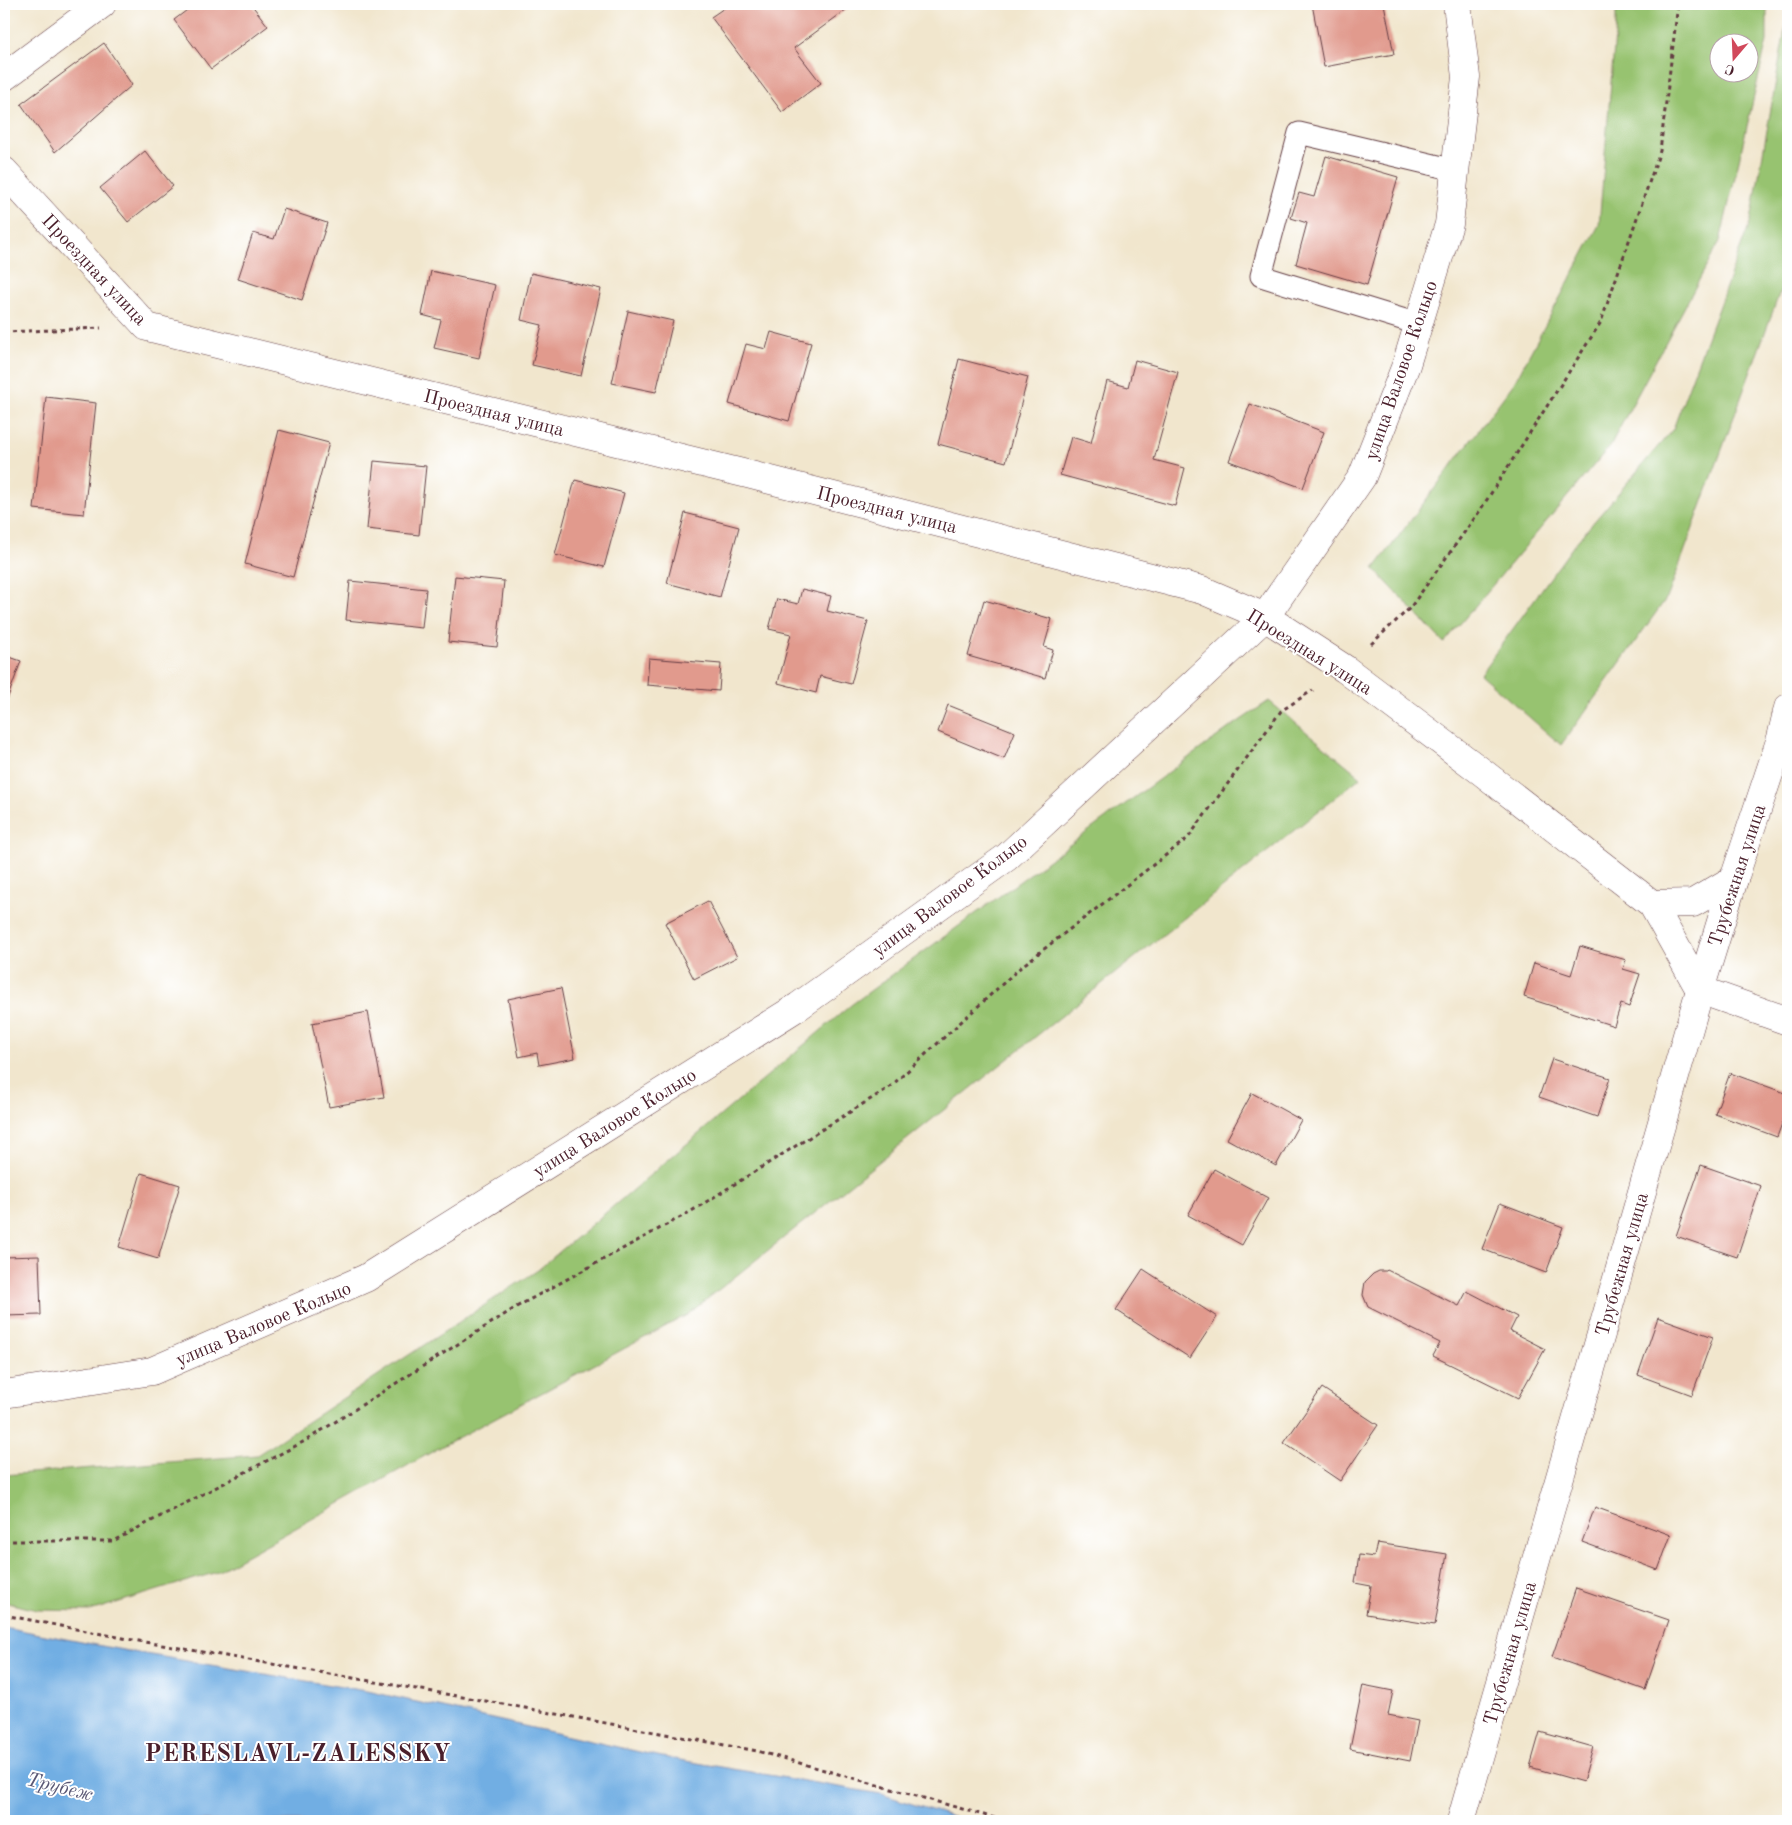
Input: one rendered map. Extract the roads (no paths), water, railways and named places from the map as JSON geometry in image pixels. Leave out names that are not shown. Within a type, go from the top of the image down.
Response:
[{"type":"street","points":[[4,77],[102,4]]},
{"type":"street","name":"улица Валовое Кольцо","points":[[4,1394],[152,1371],[366,1278],[799,1006],[1007,857],[1266,617],[1362,477],[1406,365],[1449,224],[1466,77],[1457,4]]},
{"type":"street","name":"Проездная улица","points":[[4,171],[147,327],[747,474],[1202,590],[1266,617],[1345,669],[1652,904],[1700,990]]},
{"type":"street","name":"Трубежная улица","points":[[1461,1821],[1700,990],[1734,879],[1785,739],[1788,708]]},
{"type":"street","points":[[1652,904],[1693,903],[1734,879]]},
{"type":"street","points":[[1700,990],[1788,1020]]},
{"type":"lane","points":[[1418,324],[1261,276],[1299,133],[1455,170]]},
{"type":"water","name":"Трубеж","points":[[4,1627],[133,1652],[372,1692],[662,1757],[881,1794],[966,1821],[4,1821]]},
{"type":"district","name":"PERESLAVL-ZALESSKY","points":[[298,1753]]}]
